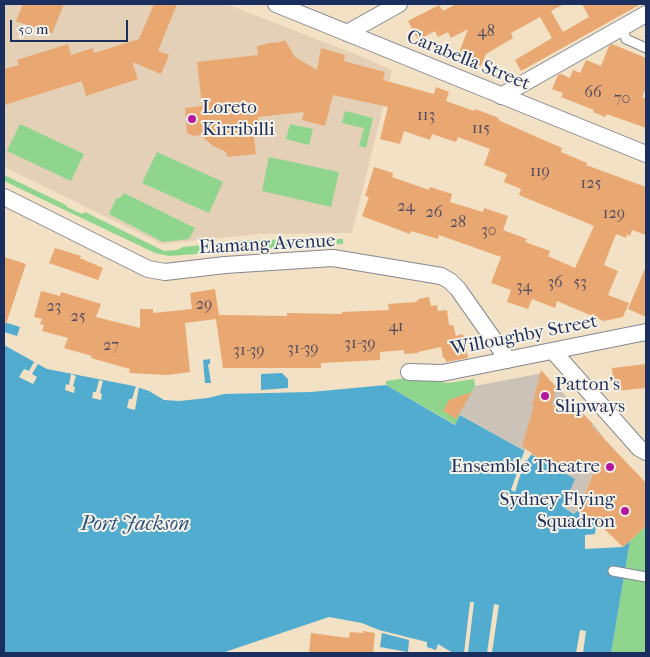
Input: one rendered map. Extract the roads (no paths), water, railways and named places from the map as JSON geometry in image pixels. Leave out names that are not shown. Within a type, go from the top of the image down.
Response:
[{"type":"street","name":"Carabella Street","points":[[276,4],[646,154]]},
{"type":"street","points":[[347,33],[399,4]]},
{"type":"street","points":[[501,96],[646,14]]},
{"type":"street","name":"Elamang Avenue","points":[[4,197],[148,269],[165,272],[224,265],[333,258],[442,276],[450,280],[458,289],[508,360]]},
{"type":"street","name":"Willoughby Street","points":[[408,372],[442,372],[646,332]]},
{"type":"street","points":[[553,351],[639,448],[646,452]]},
{"type":"lane","points":[[627,25],[624,33],[626,39],[646,48]]},
{"type":"lane","points":[[613,571],[646,577]]},
{"type":"water","points":[[4,322],[20,327],[17,336],[4,332]]},
{"type":"water","name":"Port Jackson","points":[[4,345],[47,369],[134,386],[149,391],[164,400],[179,401],[224,394],[311,392],[386,385],[455,425],[460,415],[575,479],[563,507],[574,514],[577,511],[596,523],[595,534],[585,535],[585,549],[623,547],[630,541],[611,653],[453,653],[438,644],[436,650],[427,647],[427,642],[379,630],[362,623],[329,617],[222,653],[4,653]]},
{"type":"water","points":[[210,359],[210,364],[208,364],[211,383],[205,383],[203,360]]},
{"type":"water","points":[[282,373],[288,379],[288,388],[261,390],[261,374]]},
{"type":"water","points":[[382,633],[409,640],[408,652],[380,647]]},
{"type":"place","name":"Loreto Kirribilli","points":[[192,119]]},
{"type":"place","name":"Patton's Slipways","points":[[545,396]]},
{"type":"place","name":"Ensemble Theatre","points":[[610,467]]},
{"type":"place","name":"Sydney Flying Squadron","points":[[625,511]]}]
